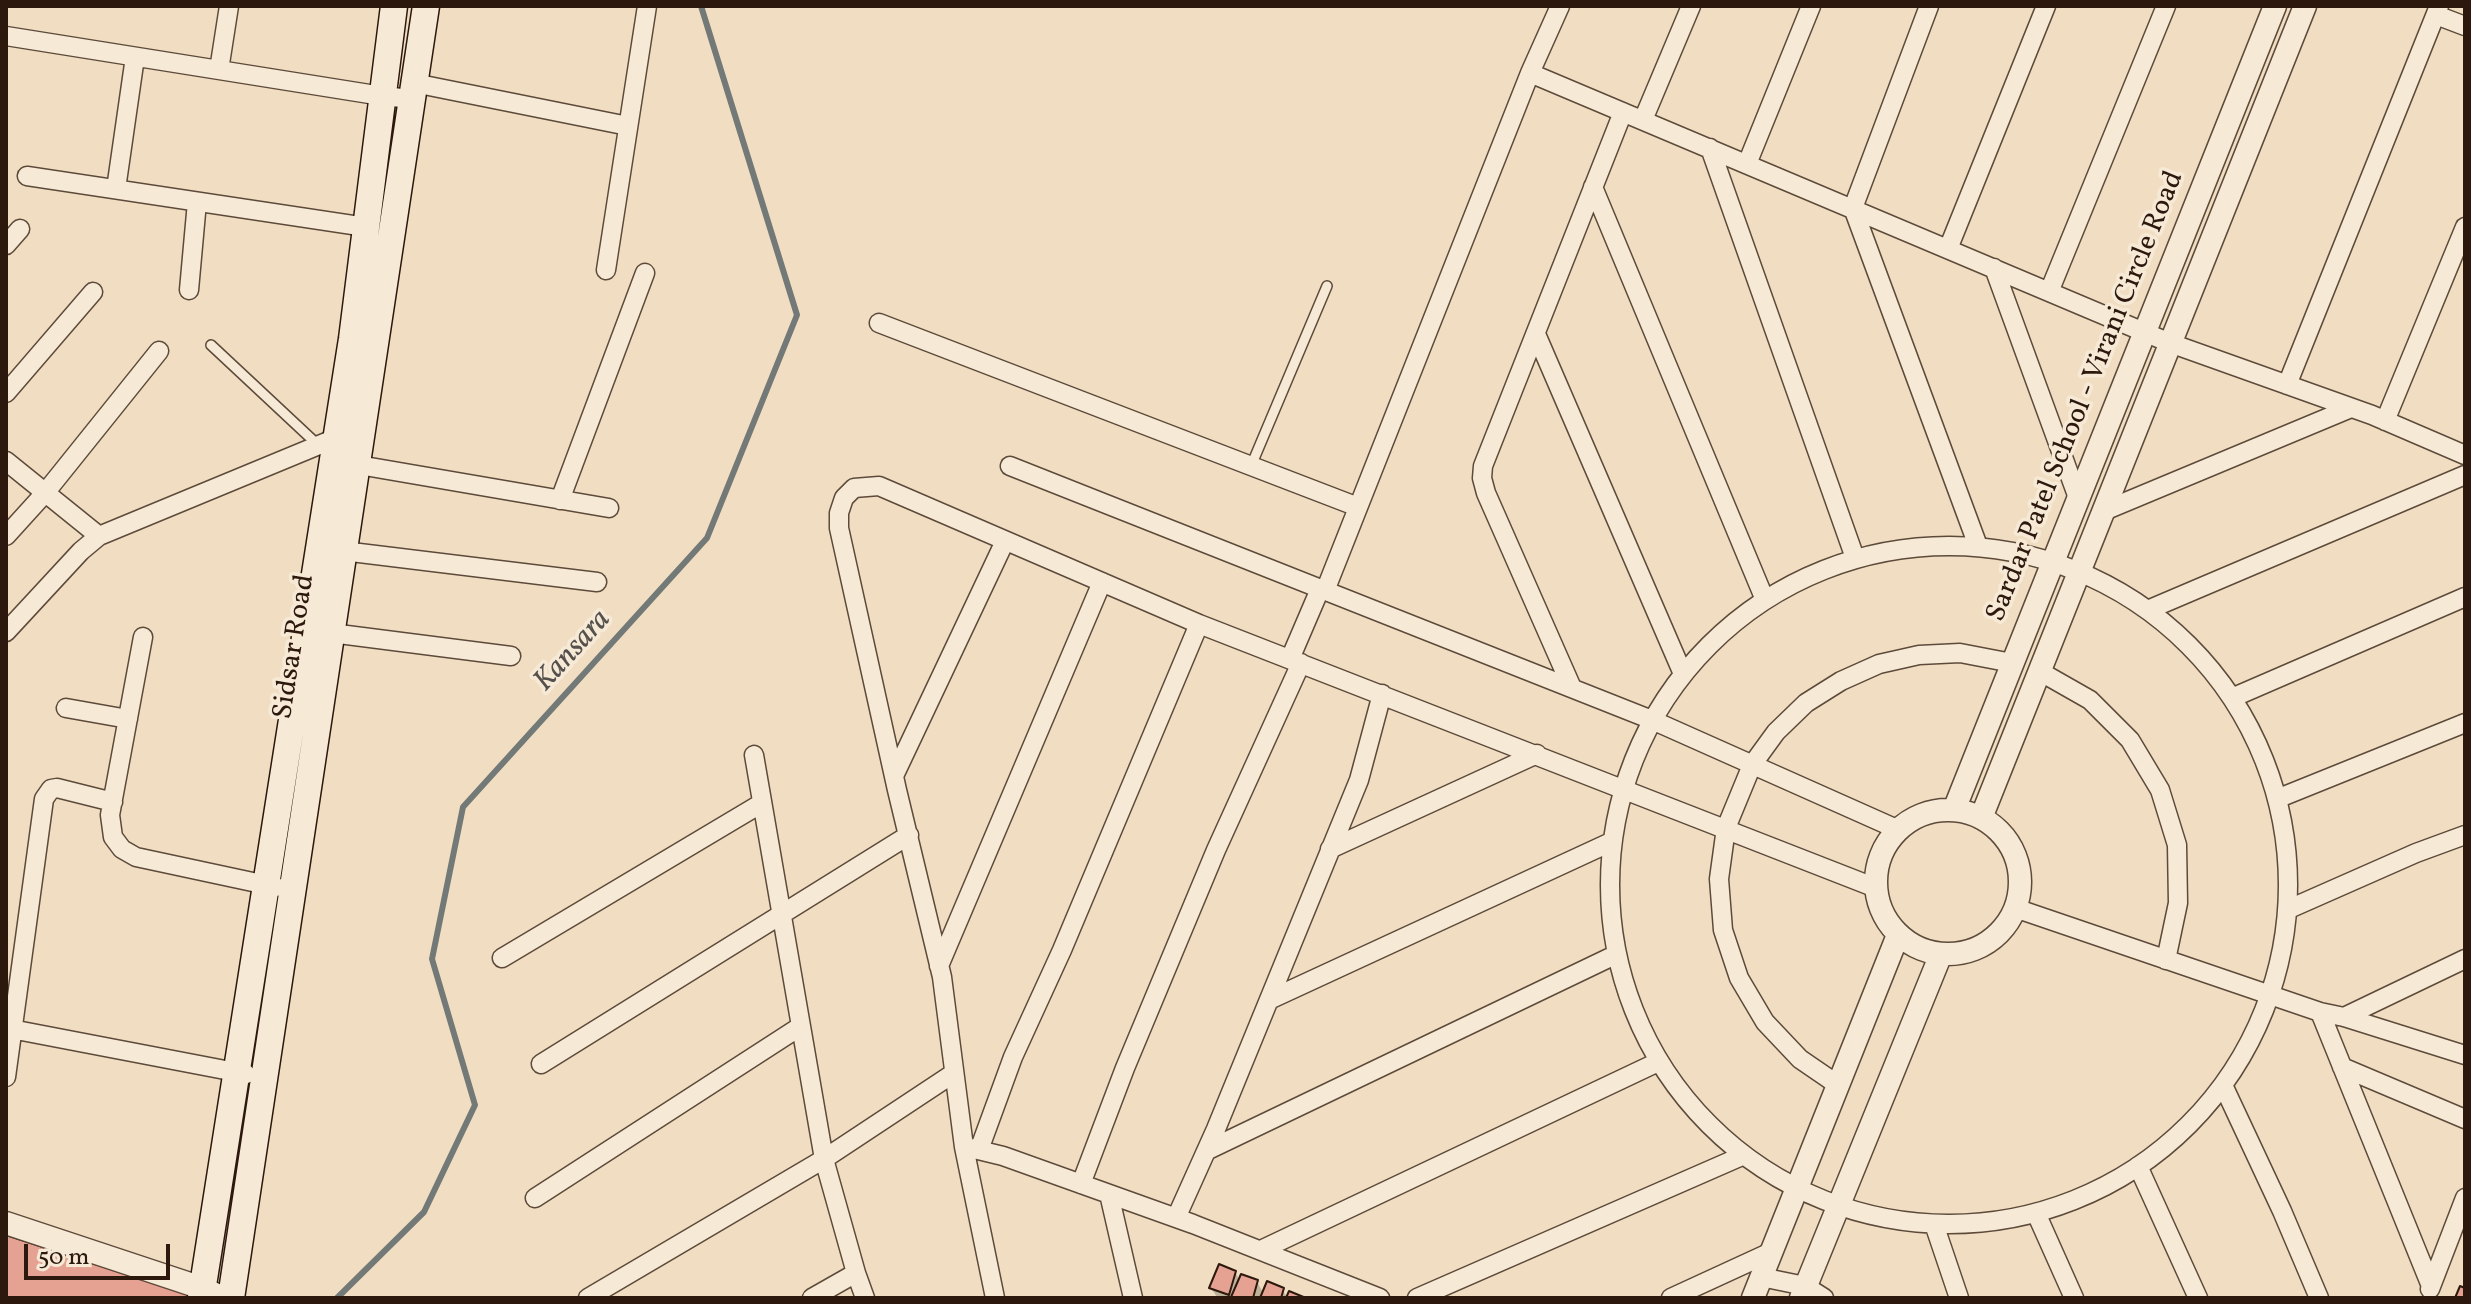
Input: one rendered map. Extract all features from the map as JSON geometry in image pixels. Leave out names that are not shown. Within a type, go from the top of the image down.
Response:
[{"type":"main road","name":"Sidsar Road","points":[[209,1295],[236,1073],[336,452],[394,6]]},
{"type":"main road","name":"Sidsar Road","points":[[231,1298],[343,551],[336,452],[413,91],[426,6]]},
{"type":"street","points":[[219,70],[229,6]]},
{"type":"street","points":[[606,270],[647,6]]},
{"type":"street","points":[[1081,1184],[1125,1068],[1295,661],[1530,73],[1560,6]]},
{"type":"street","points":[[1643,120],[1691,6]]},
{"type":"street","points":[[1747,164],[1811,6]]},
{"type":"street","points":[[1929,6],[1853,208],[1978,546]]},
{"type":"street","points":[[1948,249],[2046,6]]},
{"type":"street","points":[[2049,292],[2166,6]]},
{"type":"street","name":"Sardar Patel School - Virani Circle Road","points":[[1954,810],[2275,6]]},
{"type":"street","points":[[1981,818],[2305,6]]},
{"type":"street","points":[[2287,385],[2437,10],[2465,26]]},
{"type":"street","points":[[6,36],[382,96],[413,91],[628,126]]},
{"type":"street","points":[[116,189],[135,57]]},
{"type":"street","points":[[1530,73],[2170,343],[2351,408],[2465,455]]},
{"type":"street","points":[[1572,688],[1486,493],[1483,466],[1623,112]]},
{"type":"street","points":[[2221,140],[2247,150]]},
{"type":"street","points":[[1710,148],[1855,558]]},
{"type":"street","points":[[27,176],[366,227]]},
{"type":"street","points":[[1593,187],[1765,600]]},
{"type":"street","points":[[189,290],[197,202]]},
{"type":"street","points":[[2385,421],[2465,227]]},
{"type":"street","points":[[6,245],[20,229]]},
{"type":"street","points":[[1994,268],[2078,498]]},
{"type":"street","points":[[560,500],[645,273]]},
{"type":"street","points":[[6,393],[93,292]]},
{"type":"street","points":[[879,323],[1358,507]]},
{"type":"street","points":[[1536,334],[1683,674]]},
{"type":"street","points":[[6,536],[45,493],[159,351]]},
{"type":"street","points":[[2104,511],[2351,408]]},
{"type":"street","points":[[6,632],[81,551],[99,536],[336,452],[609,508]]},
{"type":"street","points":[[6,461],[99,536]]},
{"type":"street","points":[[1010,466],[1652,720],[1899,830]]},
{"type":"street","points":[[2150,609],[2465,475]]},
{"type":"street","points":[[995,1298],[972,1149],[954,1073],[939,966],[839,528],[839,513],[844,498],[854,488],[879,486],[1199,624],[1876,888]]},
{"type":"street","points":[[894,776],[1005,541]]},
{"type":"street","points":[[1978,546],[2016,551],[2080,570],[2150,609],[2196,649],[2234,697],[2261,746],[2279,798],[2288,853],[2289,909],[2270,996],[2250,1042],[2223,1085],[2184,1129],[2138,1166],[2089,1194],[2036,1213],[1985,1222],[1934,1224],[1885,1218],[1838,1206],[1796,1189],[1742,1156],[1696,1113],[1658,1062],[1632,1010],[1615,955],[1609,899],[1611,842],[1623,787],[1652,720],[1683,674],[1735,621],[1808,576],[1855,558],[1916,547],[1978,546]]},
{"type":"street","points":[[343,551],[597,582]]},
{"type":"street","points":[[939,966],[1102,582]]},
{"type":"street","points":[[2234,697],[2465,597]]},
{"type":"street","points":[[972,1149],[1062,950],[1199,624]]},
{"type":"street","points":[[331,633],[511,656]]},
{"type":"street","points":[[143,637],[110,815],[113,837],[122,849],[136,857],[292,891]]},
{"type":"street","points":[[1838,1085],[1800,1059],[1765,1022],[1739,978],[1723,930],[1719,879],[1726,828],[1752,765],[1776,732],[1806,703],[1841,681],[1879,664],[1919,655],[1960,653],[2012,663]]},
{"type":"street","points":[[2039,671],[2090,700],[2130,740],[2160,790],[2177,845],[2178,903],[2166,960]]},
{"type":"street","points":[[1176,1218],[1359,780],[1382,694]]},
{"type":"street","points":[[66,708],[128,719]]},
{"type":"street","points":[[2279,798],[2465,723]]},
{"type":"street","points":[[1330,849],[1537,754]]},
{"type":"street","points":[[754,755],[824,1159],[865,1298]]},
{"type":"street","points":[[6,1077],[9,1029],[44,799],[51,789],[57,788],[113,802]]},
{"type":"street","points":[[502,958],[762,803]]},
{"type":"street","points":[[1954,810],[1981,818],[2004,838],[2018,866],[2020,887],[2015,908],[2006,924],[1986,943],[1959,953],[1941,954],[1911,944],[1898,935],[1883,913],[1876,888],[1878,867],[1885,847],[1899,830],[1915,818],[1954,810]]},
{"type":"street","points":[[541,1064],[909,835]]},
{"type":"street","points":[[2289,909],[2465,835]]},
{"type":"street","points":[[1269,1000],[1611,842]]},
{"type":"street","points":[[2015,908],[2270,996],[2465,1055]]},
{"type":"street","points":[[1753,1298],[1898,935]]},
{"type":"street","points":[[1761,1277],[1810,1294],[1838,1206],[1941,954]]},
{"type":"street","points":[[1206,1151],[1615,955]]},
{"type":"street","points":[[2344,1017],[2465,959]]},
{"type":"street","points":[[2320,1012],[2429,1292]]},
{"type":"street","points":[[535,1198],[801,1026]]},
{"type":"street","points":[[9,1029],[265,1077]]},
{"type":"street","points":[[1261,1250],[1658,1062]]},
{"type":"street","points":[[2342,1067],[2465,1119]]},
{"type":"street","points":[[588,1298],[824,1159],[954,1073]]},
{"type":"street","points":[[2223,1085],[2319,1298]]},
{"type":"street","points":[[972,1149],[1003,1156],[1176,1218],[1380,1298]]},
{"type":"street","points":[[1417,1298],[1742,1156]]},
{"type":"street","points":[[2138,1166],[2198,1298]]},
{"type":"street","points":[[1109,1194],[1133,1298]]},
{"type":"street","points":[[2429,1292],[2460,1226],[2465,1198]]},
{"type":"street","points":[[2036,1213],[2074,1298]]},
{"type":"street","points":[[6,1223],[209,1295]]},
{"type":"street","points":[[1934,1224],[1959,1298]]},
{"type":"street","points":[[1671,1298],[1771,1252]]},
{"type":"street","points":[[812,1298],[856,1273]]},
{"type":"lane","points":[[1251,466],[1327,286]]},
{"type":"lane","points":[[211,345],[336,452]]},
{"type":"building","points":[[6,1235],[193,1296],[193,1298],[6,1298]]},
{"type":"building","points":[[1219,1264],[1236,1271],[1229,1295],[1209,1288]]},
{"type":"building","points":[[1241,1274],[1258,1280],[1253,1298],[1231,1297]]},
{"type":"building","points":[[1267,1281],[1284,1288],[1281,1298],[1260,1298]]},
{"type":"building","points":[[2460,1286],[2465,1288],[2465,1298],[2455,1298]]},
{"type":"building","points":[[1289,1291],[1306,1298],[1286,1298]]},
{"type":"waterway","name":"Kansara","points":[[337,1298],[424,1212],[475,1105],[432,959],[463,807],[707,538],[797,315],[701,6]]}]
